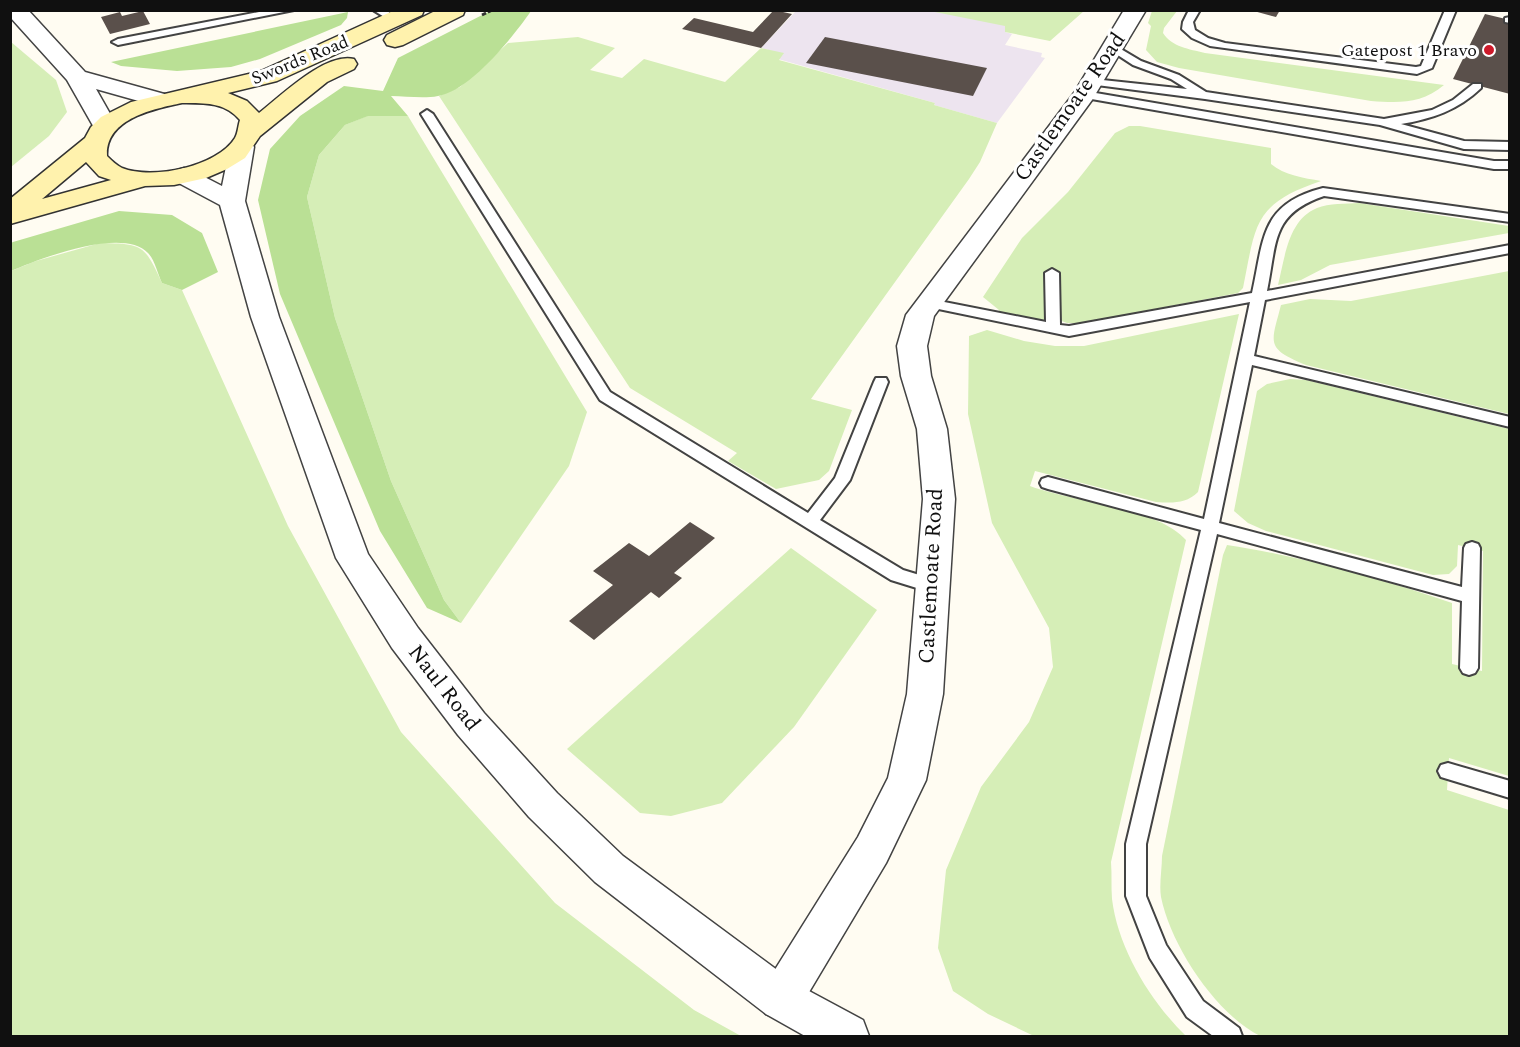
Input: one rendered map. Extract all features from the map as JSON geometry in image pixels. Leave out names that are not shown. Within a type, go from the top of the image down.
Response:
[{"type":"main road","name":"Swords Road","points":[[142,179],[184,176],[209,168],[231,157],[247,139],[319,77],[455,10]]},
{"type":"main road","name":"Swords Road","points":[[171,98],[227,88],[269,76],[396,14]]},
{"type":"main road","points":[[10,214],[100,134],[136,108],[171,98],[219,98],[238,105],[252,120],[247,139]]},
{"type":"main road","points":[[100,134],[95,158],[104,168],[122,176],[142,179]]},
{"type":"main road","points":[[10,214],[142,179]]},
{"type":"street","points":[[16,10],[77,76],[100,134]]},
{"type":"street","name":"Castlemoate Road","points":[[781,999],[872,850],[907,780],[925,694],[939,499],[932,429],[916,376],[912,346],[920,315],[1089,89],[1135,10]]},
{"type":"street","points":[[77,76],[171,98]]},
{"type":"street","name":"Naul Road","points":[[247,139],[232,201],[265,317],[353,558],[405,638],[471,724],[527,787],[609,869],[781,999],[847,1036]]},
{"type":"street","points":[[184,176],[232,201]]},
{"type":"lane","points":[[219,10],[225,22]]},
{"type":"lane","points":[[118,42],[289,10]]},
{"type":"lane","points":[[1195,10],[1188,22],[1188,29],[1193,36],[1214,44],[1417,71],[1426,68],[1451,10]]},
{"type":"lane","points":[[1114,48],[1137,63],[1175,77],[1205,95]]},
{"type":"lane","points":[[1381,122],[1423,117],[1462,102],[1477,86]]},
{"type":"lane","points":[[1089,89],[1205,95],[1381,122],[1464,145],[1509,146]]},
{"type":"lane","points":[[1089,89],[1459,159],[1509,165]]},
{"type":"lane","points":[[427,114],[605,396],[897,575],[933,586]]},
{"type":"lane","points":[[1231,1036],[1195,1009],[1158,951],[1136,896],[1137,844],[1211,526],[1273,228],[1282,213],[1299,200],[1323,192],[1458,209],[1509,218]]},
{"type":"lane","points":[[929,303],[996,318],[1053,328],[1081,330],[1509,249]]},
{"type":"lane","points":[[1052,273],[1053,328]]},
{"type":"lane","points":[[1246,359],[1509,422]]},
{"type":"lane","points":[[810,522],[842,480],[881,382]]},
{"type":"lane","points":[[1048,483],[1470,596]]},
{"type":"lane","points":[[1469,668],[1472,548]]},
{"type":"lane","points":[[1448,771],[1509,790]]},
{"type":"path","points":[[482,15],[492,10]]},
{"type":"shaded area","points":[[932,10],[1005,25],[1005,32],[1012,34],[1005,45],[1042,53],[1041,57],[1045,58],[997,123],[934,105],[935,103],[778,59],[783,54],[761,48],[796,11]]},
{"type":"green space","points":[[490,11],[531,11],[502,48],[464,84],[438,96],[391,96],[408,116],[368,116],[345,125],[319,155],[307,197],[335,318],[391,481],[444,600],[461,623],[427,608],[380,531],[280,294],[258,200],[270,149],[300,116],[344,86],[383,91],[398,58]]},
{"type":"green space","points":[[930,11],[1084,11],[1050,41],[1005,32],[1005,26]]},
{"type":"green space","points":[[1152,11],[1177,11],[1164,28],[1163,33],[1181,47],[1205,53],[1444,85],[1427,96],[1410,101],[1371,101],[1179,68],[1157,62],[1146,50],[1151,26],[1148,23]]},
{"type":"green space","points":[[348,12],[347,18],[341,25],[260,59],[231,67],[177,71],[121,66],[111,62]]},
{"type":"green space","points":[[578,37],[615,48],[590,70],[622,78],[644,59],[725,82],[761,48],[784,53],[779,60],[935,103],[934,105],[997,123],[980,162],[969,179],[811,399],[852,410],[829,471],[819,480],[776,489],[728,461],[737,453],[630,388],[439,96],[460,87],[508,43]]},
{"type":"green space","points":[[11,42],[56,80],[67,112],[49,136],[11,167]]},
{"type":"green space","points":[[367,116],[408,116],[587,412],[569,466],[461,623],[444,600],[391,481],[335,318],[307,197],[319,155],[345,125]]},
{"type":"green space","points":[[1129,126],[1271,148],[1271,164],[1276,168],[1321,181],[1282,198],[1261,219],[1255,232],[1243,288],[1238,293],[1082,323],[1067,323],[1059,320],[1057,272],[1045,272],[1046,315],[1044,320],[997,315],[999,310],[983,297],[1022,238],[1068,192],[1115,133]]},
{"type":"green space","points":[[1359,203],[1509,226],[1509,233],[1330,265],[1301,280],[1278,285],[1289,240],[1300,221],[1307,214],[1322,206]]},
{"type":"green space","points":[[119,211],[172,215],[202,233],[218,272],[182,290],[162,283],[148,253],[136,246],[120,243],[81,247],[11,271],[11,243]]},
{"type":"green space","points":[[100,243],[125,244],[140,249],[151,260],[162,283],[182,290],[288,526],[401,732],[555,903],[694,1010],[741,1036],[11,1036],[11,271],[36,261]]},
{"type":"green space","points":[[1509,271],[1509,414],[1306,365],[1283,354],[1274,343],[1281,305],[1310,299],[1351,301]]},
{"type":"green space","points":[[1239,314],[1198,492],[1189,499],[1178,502],[1156,502],[1035,471],[1030,486],[1135,513],[1173,529],[1186,540],[1111,862],[1112,899],[1121,937],[1138,974],[1149,991],[1186,1036],[1034,1036],[988,1014],[953,991],[938,948],[946,870],[981,787],[1029,722],[1053,667],[1049,628],[992,523],[968,414],[969,336],[987,330],[1024,341],[1055,346],[1084,346]]},
{"type":"green space","points":[[1290,379],[1306,380],[1509,429],[1509,776],[1449,758],[1447,790],[1509,810],[1509,1036],[1260,1036],[1227,1012],[1212,995],[1185,957],[1166,916],[1160,892],[1162,856],[1223,555],[1227,545],[1284,555],[1341,569],[1452,603],[1452,664],[1482,671],[1483,551],[1458,545],[1457,566],[1449,574],[1433,575],[1266,531],[1248,523],[1234,511],[1257,391],[1267,384]]},
{"type":"green space","points":[[791,548],[877,610],[794,727],[722,803],[671,816],[640,813],[567,749]]},
{"type":"building","points":[[774,10],[792,14],[761,48],[682,29],[694,18],[753,32]]},
{"type":"building","points":[[1250,10],[1280,10],[1276,17]]},
{"type":"building","points":[[143,11],[150,24],[110,34],[101,17],[120,12],[122,16]]},
{"type":"building","name":"Gatepost 1 Bravo","points":[[1485,14],[1510,20],[1510,94],[1453,79]]},
{"type":"building","points":[[825,37],[987,68],[973,96],[806,63]]},
{"type":"building","points":[[690,522],[715,538],[674,573],[682,578],[659,598],[651,592],[594,640],[569,621],[613,585],[593,571],[629,543],[649,556]]},
{"type":"place","name":"Gatepost 1 Bravo","points":[[1489,50]]}]
